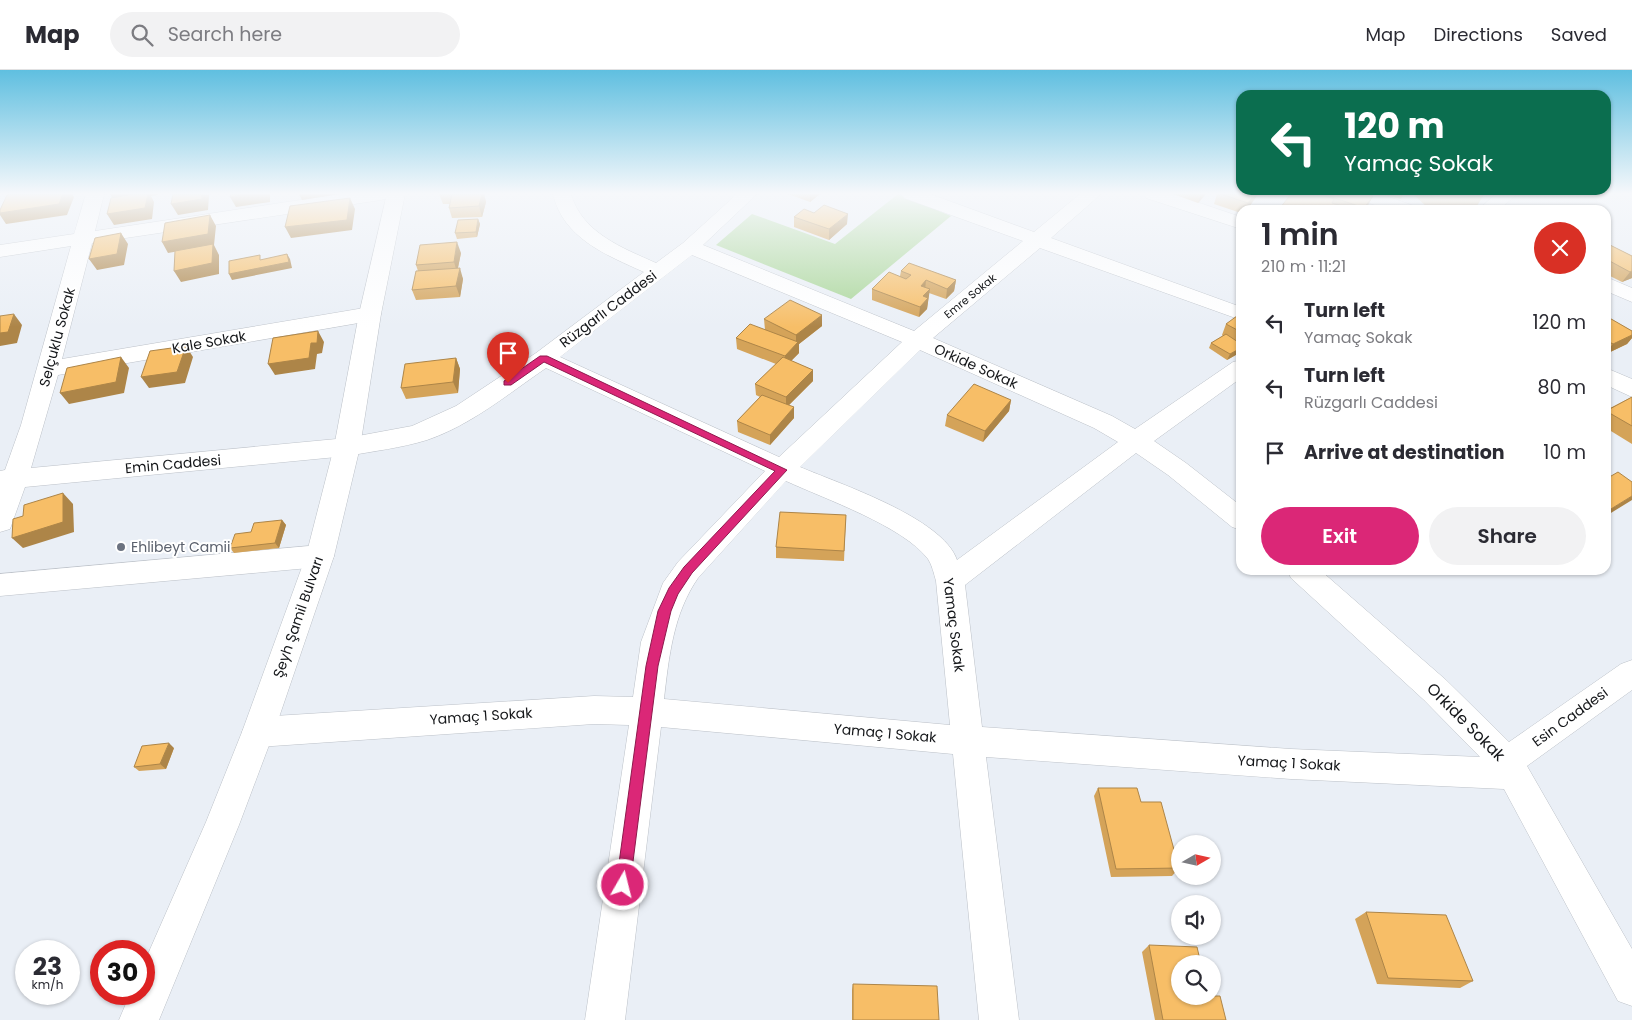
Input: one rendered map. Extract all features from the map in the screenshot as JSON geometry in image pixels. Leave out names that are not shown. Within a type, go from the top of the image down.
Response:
[{"type":"street","points":[[0,250],[82,238]]},
{"type":"street","name":"Selçuklu Sokak","points":[[0,522],[8,479],[33,425],[84,238]]},
{"type":"street","name":"Şeyh Şamil Bulvarı","points":[[139,1020],[182,924],[258,732],[320,556],[347,447],[370,314],[387,238]]},
{"type":"street","points":[[596,238],[658,271]]},
{"type":"street","name":"Rüzgarlı Caddesi","points":[[347,447],[397,439],[442,424],[466,412],[544,358],[699,238]]},
{"type":"street","points":[[1040,239],[1236,312]]},
{"type":"street","name":"Emre Sokak","points":[[605,1020],[656,642],[673,592],[688,570],[782,470],[917,340],[1040,239]]},
{"type":"street","name":"Orkide Sokak","points":[[690,247],[917,340],[1082,412],[1136,441],[1176,469],[1236,516]]},
{"type":"street","points":[[1611,286],[1632,296]]},
{"type":"street","name":"Kale Sokak","points":[[48,369],[370,314]]},
{"type":"street","name":"Yamaç Sokak","points":[[544,358],[782,470],[903,523],[927,540],[942,556],[950,581],[999,1020]]},
{"type":"street","points":[[950,581],[1136,441],[1236,371]]},
{"type":"street","name":"Emin Caddesi","points":[[8,479],[347,447]]},
{"type":"street","points":[[0,585],[320,556]]},
{"type":"street","name":"Orkide Sokak","points":[[1307,575],[1435,690],[1510,768],[1632,987]]},
{"type":"street","name":"Esin Caddesi","points":[[1510,768],[1632,673]]},
{"type":"street","name":"Yamaç 1 Sokak","points":[[258,732],[566,710],[647,712],[969,741],[1291,764],[1510,768]]},
{"type":"green space","points":[[724,238],[819,238],[835,244],[842,238],[924,238],[851,299],[716,245]]},
{"type":"building","points":[[95,238],[120,238],[117,254],[89,259]]},
{"type":"building","points":[[163,238],[183,238],[162,242]]},
{"type":"building","points":[[457,242],[454,262],[416,265],[420,245]]},
{"type":"building","points":[[213,244],[212,263],[174,271],[175,251]]},
{"type":"building","points":[[1611,246],[1632,256],[1632,271],[1630,272],[1611,262]]},
{"type":"building","points":[[287,254],[289,262],[229,274],[229,261],[260,255],[260,260]]},
{"type":"building","points":[[909,263],[956,280],[947,289],[926,280],[921,286],[930,289],[923,296],[928,298],[920,307],[872,289],[889,272],[906,279],[911,275],[901,271]]},
{"type":"building","points":[[460,268],[456,286],[412,290],[416,271]]},
{"type":"building","points":[[790,300],[822,315],[796,335],[764,319]]},
{"type":"building","points":[[14,314],[8,332],[0,333],[0,316]]},
{"type":"building","points":[[1236,317],[1236,329],[1226,324]]},
{"type":"building","points":[[1611,319],[1632,331],[1632,335],[1613,344],[1611,343]]},
{"type":"building","points":[[750,324],[798,342],[785,356],[736,338]]},
{"type":"building","points":[[318,331],[317,343],[311,343],[309,358],[268,364],[273,338]]},
{"type":"building","points":[[1226,334],[1236,341],[1236,351],[1230,354],[1211,343]]},
{"type":"building","points":[[186,346],[177,372],[141,377],[150,351]]},
{"type":"building","points":[[121,357],[116,382],[60,393],[67,368]]},
{"type":"building","points":[[783,357],[813,370],[786,397],[755,384]]},
{"type":"building","points":[[456,358],[453,382],[401,388],[405,364]]},
{"type":"building","points":[[974,384],[1011,400],[985,431],[947,415]]},
{"type":"building","points":[[762,395],[794,407],[770,435],[737,421]]},
{"type":"building","points":[[1632,397],[1632,426],[1611,414],[1611,408]]},
{"type":"building","points":[[1618,472],[1632,482],[1632,496],[1611,509],[1611,476]]},
{"type":"building","points":[[63,493],[63,522],[12,538],[13,519],[23,516],[24,505]]},
{"type":"building","points":[[780,512],[846,515],[844,551],[776,547]]},
{"type":"building","points":[[282,520],[275,543],[230,548],[235,534],[251,532],[254,523]]},
{"type":"building","points":[[169,743],[160,764],[134,767],[142,746]]},
{"type":"building","points":[[1098,788],[1137,788],[1141,802],[1161,802],[1171,839],[1171,868],[1116,869]]},
{"type":"building","points":[[1366,912],[1446,915],[1473,981],[1388,978]]},
{"type":"building","points":[[1149,945],[1197,947],[1199,955],[1171,955],[1171,1005],[1221,1005],[1221,1000],[1226,1020],[1163,1020]]},
{"type":"building","points":[[853,984],[937,986],[939,1020],[853,1020]]},
{"type":"place","name":"Ehlibeyt Camii","points":[[121,547]]},
{"type":"route","points":[[508,383],[544,358],[782,470],[688,570],[673,592],[664,611],[652,666],[623,885]]}]
